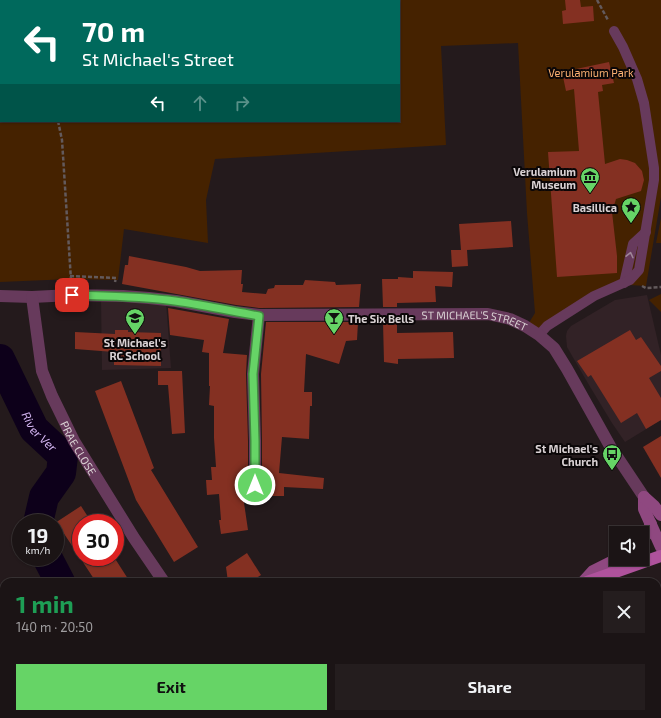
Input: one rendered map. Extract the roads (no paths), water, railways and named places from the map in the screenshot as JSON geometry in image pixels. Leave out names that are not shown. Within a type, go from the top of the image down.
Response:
[{"type":"main road","points":[[598,578],[661,556]]},
{"type":"street","name":"ST MICHAEL'S STREET","points":[[0,296],[32,297],[72,295],[149,298],[176,301],[259,316],[488,314],[510,319],[539,335],[554,348],[610,446],[644,497]]},
{"type":"street","name":"PRAE CLOSE","points":[[32,297],[42,370],[52,396],[74,441],[134,538],[161,578]]},
{"type":"street","points":[[255,485],[253,374],[259,316]]},
{"type":"street","points":[[644,497],[661,515]]},
{"type":"street","points":[[644,497],[644,509],[661,547]]},
{"type":"street","points":[[649,528],[651,524]]},
{"type":"street","points":[[586,578],[592,571],[609,563]]},
{"type":"lane","points":[[539,335],[547,326],[594,296],[627,281],[633,244],[646,232],[654,180],[654,168],[648,126],[644,103],[637,79],[623,47],[614,31]]},
{"type":"waterway","name":"River Ver","points":[[0,359],[34,429],[63,456],[61,473],[44,497],[40,514]]},
{"type":"waterway","name":"River Ver","points":[[52,566],[58,578]]},
{"type":"place","name":"Verulamium Museum","points":[[590,194]]},
{"type":"place","name":"Basillica","points":[[631,224]]},
{"type":"place","name":"St Michael's RC School","points":[[135,335]]},
{"type":"place","name":"The Six Bells","points":[[334,335]]},
{"type":"place","name":"St Michael's Church","points":[[612,471]]},
{"type":"park label","name":"Verulamium Park","points":[[591,72]]}]
